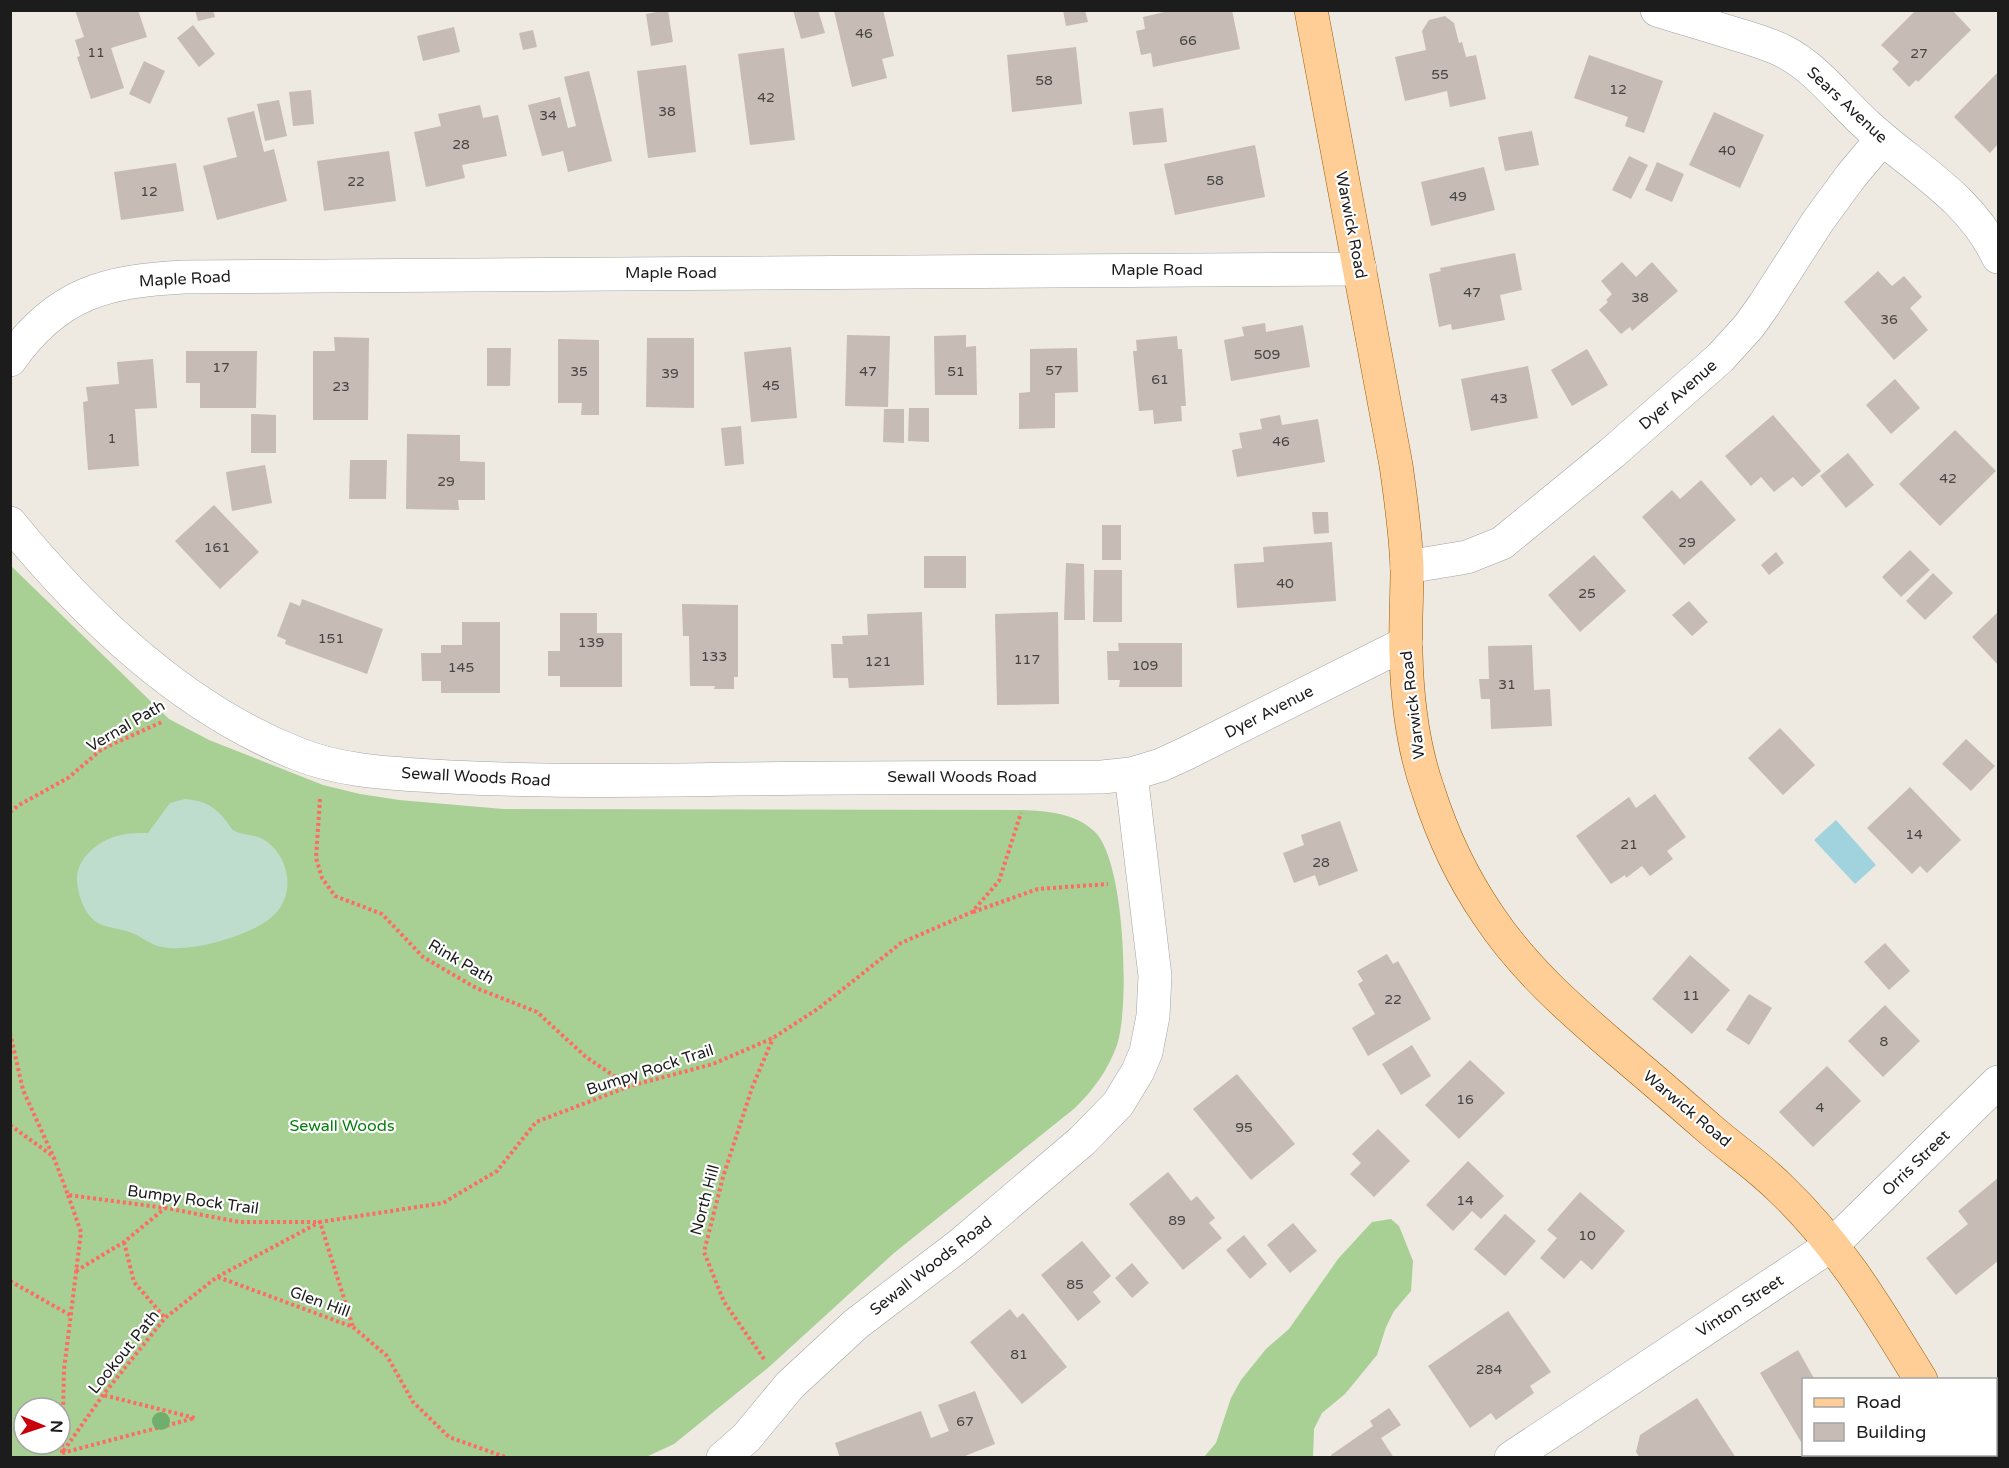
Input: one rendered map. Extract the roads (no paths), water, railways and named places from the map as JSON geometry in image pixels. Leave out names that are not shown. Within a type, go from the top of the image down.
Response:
[{"type":"main road","name":"Warwick Road","points":[[1311,10],[1402,507],[1407,567],[1408,690],[1413,726],[1426,787],[1455,857],[1489,918],[1528,966],[1554,993],[1779,1186],[1833,1244]]},
{"type":"main road","points":[[1833,1244],[1857,1277],[1920,1378]]},
{"type":"street","name":"Sears Avenue","points":[[1657,10],[1762,42],[1785,52],[1818,77],[1882,139],[1959,201],[1975,218],[1991,241],[1998,257]]},
{"type":"street","name":"Dyer Avenue","points":[[1407,567],[1467,557],[1502,543],[1612,453],[1720,358],[1754,319],[1818,221],[1882,139]]},
{"type":"street","name":"Maple Road","points":[[10,360],[22,343],[58,310],[101,288],[149,279],[1360,269]]},
{"type":"street","name":"Sewall Woods Road","points":[[10,523],[51,571],[133,651],[190,696],[249,733],[300,756],[326,764],[376,771],[503,781],[1031,778],[1102,777],[1131,774],[1142,882],[1155,976],[1151,1034],[1142,1062],[1118,1104],[1065,1155],[961,1244],[856,1324],[790,1385],[746,1438],[723,1458]]},
{"type":"street","name":"Dyer Avenue","points":[[1131,774],[1161,765],[1187,753],[1406,643]]},
{"type":"street","name":"Orris Street","points":[[1833,1244],[1998,1082]]},
{"type":"street","name":"Vinton Street","points":[[1511,1458],[1833,1244]]},
{"type":"water","points":[[1836,820],[1876,865],[1855,884],[1814,840]]},
{"type":"park label","name":"Sewall Woods","points":[[342,1126]]}]
